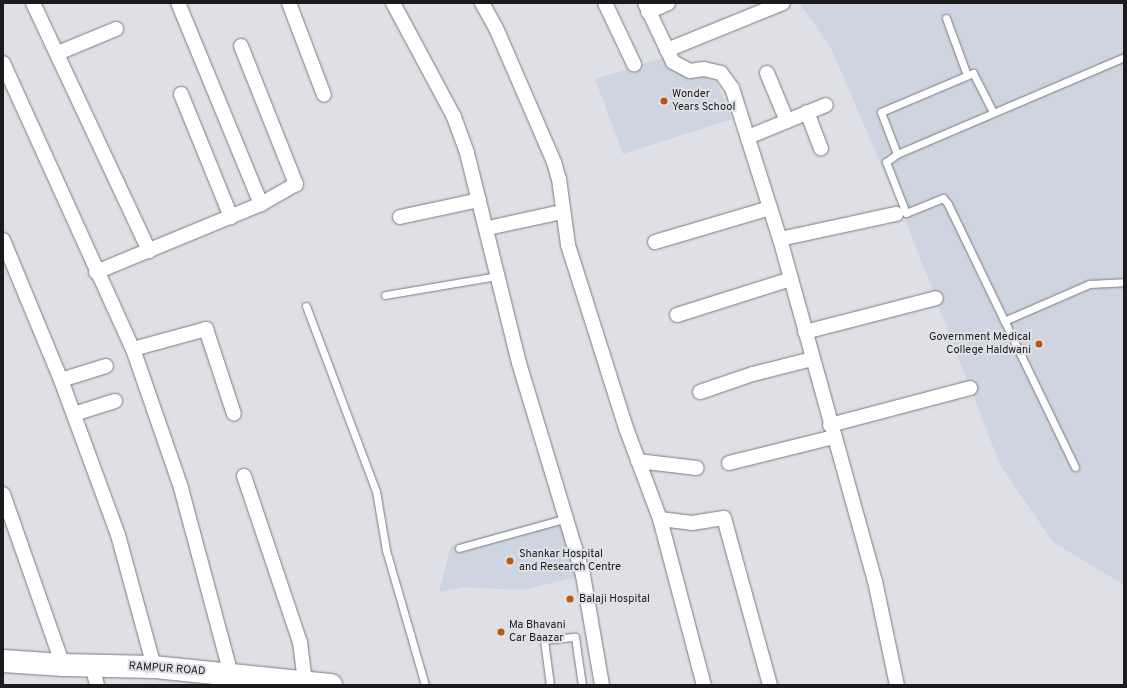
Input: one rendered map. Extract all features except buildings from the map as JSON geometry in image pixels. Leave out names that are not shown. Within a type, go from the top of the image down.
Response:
[{"type":"main road","name":"RAMPUR ROAD","points":[[3,661],[63,665],[94,675],[154,667],[202,678],[231,675],[331,685]]},
{"type":"street","points":[[33,3],[58,52],[149,251]]},
{"type":"street","points":[[178,3],[261,204]]},
{"type":"street","points":[[289,3],[324,95]]},
{"type":"street","points":[[393,3],[454,117],[488,228],[497,276],[519,363],[567,518],[592,616],[602,685]]},
{"type":"street","points":[[482,3],[496,28],[554,162],[559,179],[562,212],[568,245],[638,461],[660,519],[704,685]]},
{"type":"street","points":[[605,3],[634,64]]},
{"type":"street","points":[[668,3],[646,7],[672,62],[690,71],[704,69],[721,73],[732,88],[780,239],[812,359],[875,581],[897,685]]},
{"type":"street","points":[[667,50],[783,3]]},
{"type":"street","points":[[58,52],[116,30]]},
{"type":"street","points":[[96,272],[261,204],[296,184],[241,46]]},
{"type":"street","points":[[3,63],[96,272],[133,349],[181,488],[231,675]]},
{"type":"street","points":[[767,73],[787,121]]},
{"type":"street","points":[[181,94],[231,217]]},
{"type":"street","points":[[748,137],[826,105]]},
{"type":"street","points":[[807,112],[821,148]]},
{"type":"street","points":[[400,217],[479,200]]},
{"type":"street","points":[[655,242],[770,208]]},
{"type":"street","points":[[488,228],[562,212]]},
{"type":"street","points":[[780,239],[896,214]]},
{"type":"street","points":[[3,240],[61,380],[118,535],[154,667]]},
{"type":"street","points":[[677,315],[791,279]]},
{"type":"street","points":[[805,332],[936,298]]},
{"type":"street","points":[[133,349],[206,329],[234,414]]},
{"type":"street","points":[[700,392],[753,374],[812,359]]},
{"type":"street","points":[[61,380],[106,366]]},
{"type":"street","points":[[729,463],[970,388]]},
{"type":"street","points":[[74,414],[115,401]]},
{"type":"street","points":[[638,461],[697,468]]},
{"type":"street","points":[[244,476],[300,642],[305,682]]},
{"type":"street","points":[[3,494],[63,665]]},
{"type":"street","points":[[660,519],[692,523],[724,518],[770,685]]},
{"type":"lane","points":[[946,18],[967,75]]},
{"type":"lane","points":[[1075,467],[943,198],[906,214],[886,162],[897,154],[1124,57]]},
{"type":"lane","points":[[897,154],[881,112],[974,73],[994,112]]},
{"type":"lane","points":[[385,295],[497,276]]},
{"type":"lane","points":[[1004,321],[1089,284],[1124,282]]},
{"type":"lane","points":[[306,306],[376,491],[386,550],[425,685]]},
{"type":"lane","points":[[459,548],[567,518]]},
{"type":"lane","points":[[550,685],[544,640],[575,637],[582,685]]},
{"type":"shaded area","name":"Government Medical College Haldwani","points":[[799,3],[1124,3],[1124,585],[1053,542],[1000,465],[907,224],[830,46]]},
{"type":"shaded area","name":"Wonder Years School","points":[[663,58],[670,68],[704,76],[717,83],[732,119],[623,154],[595,79]]},
{"type":"shaded area","name":"Shankar Hospital and Research Centre","points":[[561,515],[577,577],[522,590],[463,587],[439,592],[451,546]]},
{"type":"place","name":"Wonder Years School","points":[[664,101]]},
{"type":"place","name":"Government Medical College Haldwani","points":[[1039,344]]},
{"type":"place","name":"Shankar Hospital and Research Centre","points":[[510,561]]},
{"type":"place","name":"Balaji Hospital","points":[[570,599]]},
{"type":"place","name":"Ma Bhavani Car Baazar","points":[[501,632]]}]
